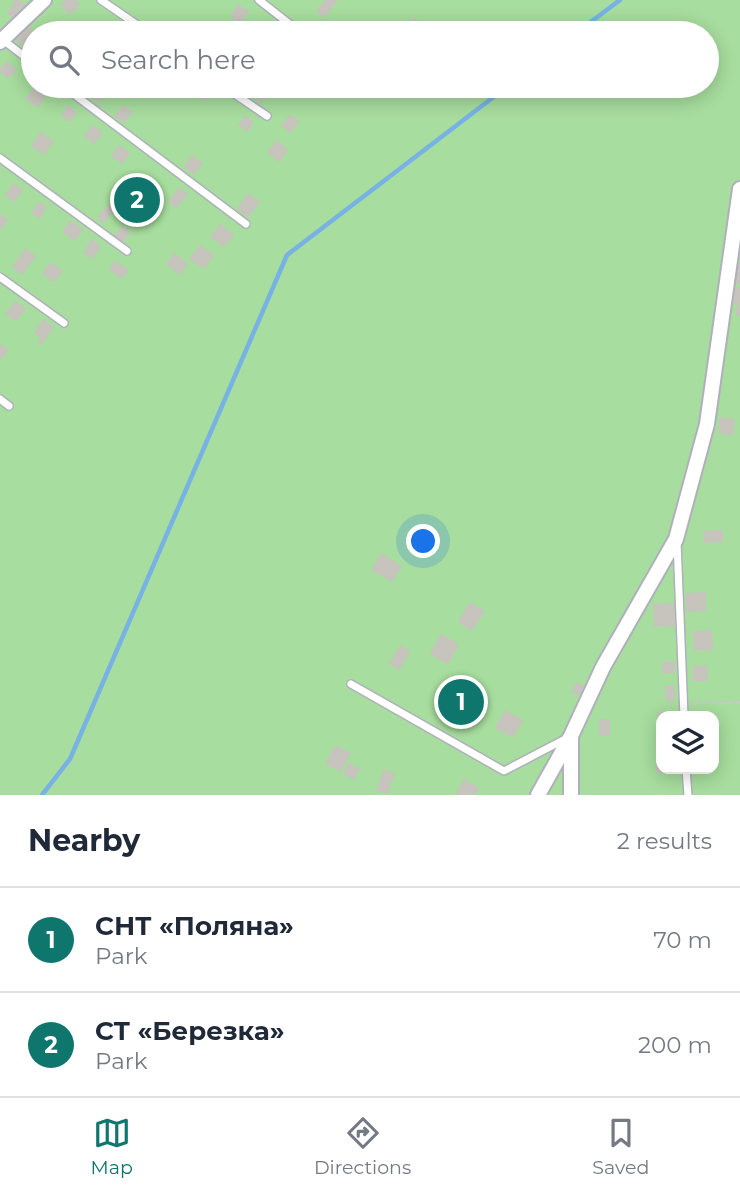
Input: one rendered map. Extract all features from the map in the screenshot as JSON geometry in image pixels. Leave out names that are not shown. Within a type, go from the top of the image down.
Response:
[{"type":"street","points":[[22,21],[44,0]]},
{"type":"street","points":[[1,41],[21,22]]},
{"type":"street","points":[[538,795],[571,736],[603,667],[676,539],[708,424],[740,188]]},
{"type":"street","points":[[571,736],[571,795]]},
{"type":"lane","points":[[102,0],[132,21]]},
{"type":"lane","points":[[259,0],[286,21]]},
{"type":"lane","points":[[1,41],[21,55]]},
{"type":"lane","points":[[79,98],[246,224]]},
{"type":"lane","points":[[241,98],[267,116]]},
{"type":"lane","points":[[0,159],[127,251]]},
{"type":"lane","points":[[0,277],[64,323]]},
{"type":"lane","points":[[0,399],[9,406]]},
{"type":"lane","points":[[676,539],[684,711]]},
{"type":"lane","points":[[351,684],[504,771],[571,736]]},
{"type":"lane","points":[[686,774],[688,795]]},
{"type":"path","points":[[684,703],[740,702]]},
{"type":"green space","points":[[0,0],[740,0],[740,795],[0,795]]},
{"type":"building","points":[[15,0],[27,5],[18,21],[7,14]]},
{"type":"building","points":[[65,0],[76,0],[80,5],[70,15],[60,5]]},
{"type":"building","points":[[325,0],[338,0],[325,18],[316,11]]},
{"type":"building","points":[[238,4],[249,12],[242,21],[236,21],[230,16]]},
{"type":"building","points":[[21,33],[21,45],[15,39]]},
{"type":"building","points":[[6,61],[17,69],[9,79],[0,72]]},
{"type":"building","points":[[26,98],[45,98],[37,108]]},
{"type":"building","points":[[68,105],[77,112],[70,122],[61,115]]},
{"type":"building","points":[[123,105],[133,112],[124,123],[114,116]]},
{"type":"building","points":[[290,114],[299,121],[291,133],[281,126]]},
{"type":"building","points":[[245,115],[254,122],[247,132],[238,125]]},
{"type":"building","points":[[92,125],[103,132],[94,144],[84,136]]},
{"type":"building","points":[[40,132],[54,141],[44,155],[31,146]]},
{"type":"building","points":[[276,140],[288,149],[279,162],[267,153]]},
{"type":"building","points":[[119,145],[130,153],[122,164],[111,156]]},
{"type":"building","points":[[192,155],[203,163],[194,175],[183,167]]},
{"type":"building","points":[[13,183],[23,190],[15,202],[5,195]]},
{"type":"building","points":[[179,187],[188,194],[177,208],[168,202]]},
{"type":"building","points":[[248,193],[260,202],[248,218],[237,209]]},
{"type":"building","points":[[39,201],[47,207],[40,219],[31,213]]},
{"type":"building","points":[[108,204],[115,209],[104,223],[97,218]]},
{"type":"building","points":[[0,214],[8,220],[0,231]]},
{"type":"building","points":[[70,220],[83,229],[75,241],[62,232]]},
{"type":"building","points":[[220,224],[234,235],[224,247],[210,237]]},
{"type":"building","points":[[122,226],[131,232],[123,242],[114,236]]},
{"type":"building","points":[[92,239],[101,246],[93,259],[83,252]]},
{"type":"building","points":[[200,245],[214,255],[204,269],[189,259]]},
{"type":"building","points":[[25,248],[36,256],[22,275],[12,267]]},
{"type":"building","points":[[174,253],[188,263],[180,275],[166,264]]},
{"type":"building","points":[[115,261],[129,270],[122,279],[109,270]]},
{"type":"building","points":[[50,262],[63,271],[54,282],[42,274]]},
{"type":"building","points":[[735,263],[740,264],[740,284],[733,283]]},
{"type":"building","points":[[733,287],[740,288],[740,316],[736,315],[737,303],[731,302]]},
{"type":"building","points":[[15,301],[26,308],[16,322],[5,314]]},
{"type":"building","points":[[43,319],[54,327],[41,345],[37,342],[40,337],[34,332]]},
{"type":"building","points":[[0,344],[9,350],[0,361]]},
{"type":"building","points":[[720,417],[735,419],[733,435],[718,433]]},
{"type":"building","points":[[723,530],[723,542],[704,543],[703,531]]},
{"type":"building","points":[[381,553],[402,566],[392,582],[371,570]]},
{"type":"building","points":[[706,592],[706,611],[686,612],[686,593]]},
{"type":"building","points":[[470,602],[485,611],[472,631],[458,622]]},
{"type":"building","points":[[674,603],[676,626],[654,627],[653,604]]},
{"type":"building","points":[[712,630],[713,650],[694,651],[693,631]]},
{"type":"building","points":[[441,634],[459,644],[448,665],[430,654]]},
{"type":"building","points":[[400,645],[410,651],[400,670],[389,664]]},
{"type":"building","points":[[675,661],[675,673],[662,673],[662,662]]},
{"type":"building","points":[[707,665],[708,681],[693,681],[693,666]]},
{"type":"building","points":[[576,682],[588,688],[583,698],[571,692]]},
{"type":"building","points":[[674,685],[675,701],[666,701],[665,686]]},
{"type":"building","points":[[505,710],[523,720],[513,738],[495,728]]},
{"type":"building","points":[[599,719],[610,719],[610,736],[599,736]]},
{"type":"building","points":[[335,745],[351,753],[341,772],[325,764]]},
{"type":"building","points":[[348,763],[360,768],[354,780],[343,774]]},
{"type":"building","points":[[384,769],[395,774],[387,794],[376,790]]},
{"type":"building","points":[[464,779],[479,788],[475,795],[456,793]]},
{"type":"waterway","points":[[592,21],[620,0]]},
{"type":"waterway","points":[[42,795],[70,759],[287,255],[492,98]]},
{"type":"place","name":"СТ «Березка»","points":[[137,200]]},
{"type":"place","name":"СНТ «Поляна»","points":[[461,702]]}]
